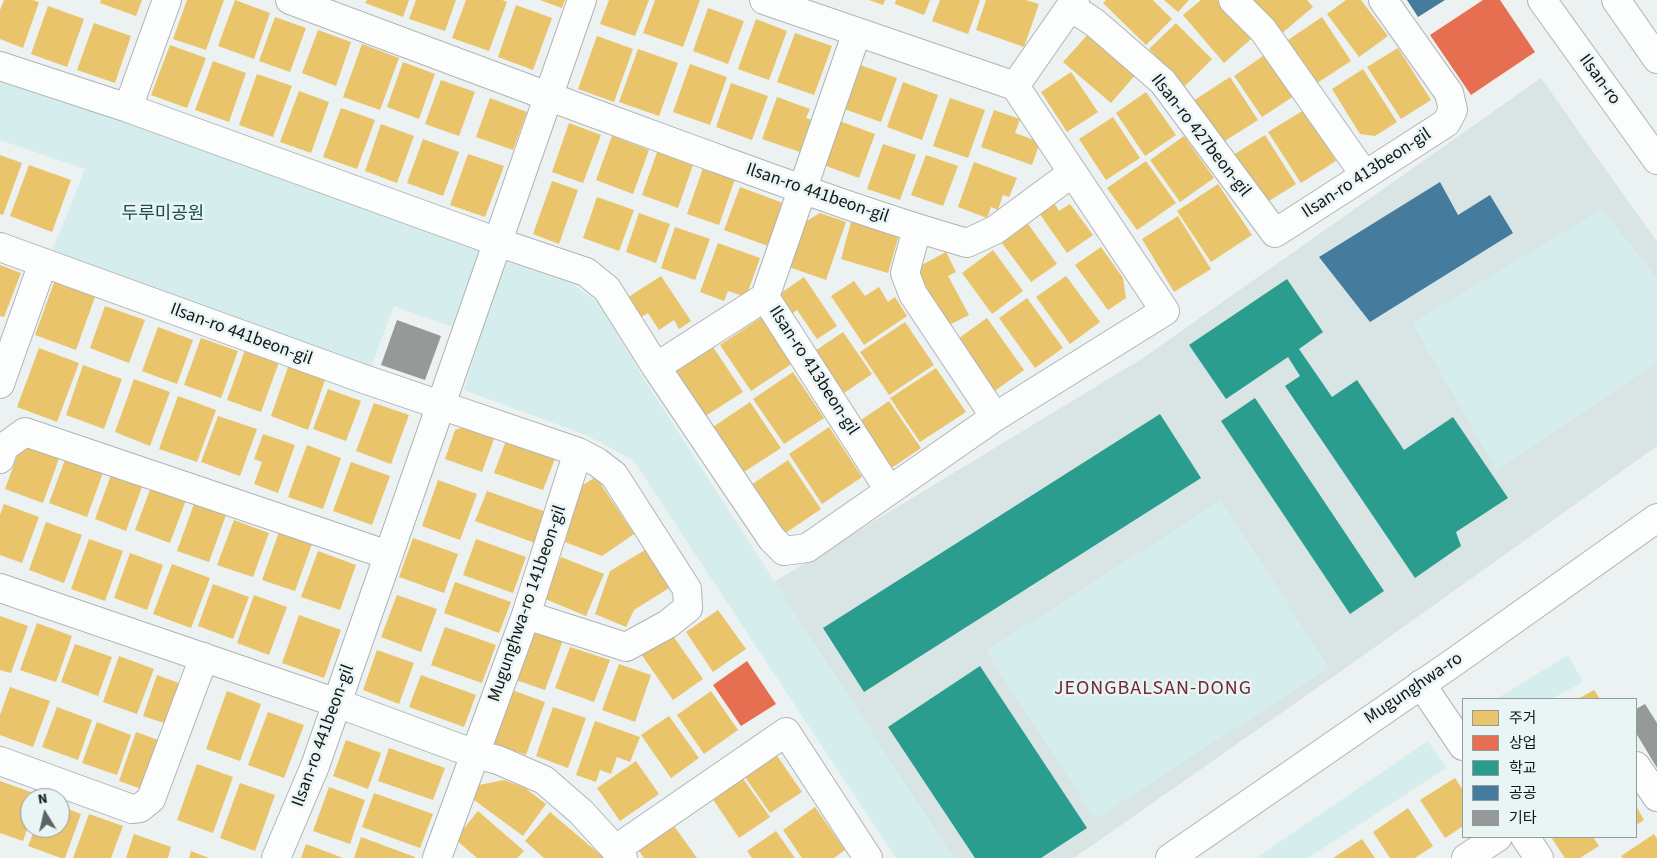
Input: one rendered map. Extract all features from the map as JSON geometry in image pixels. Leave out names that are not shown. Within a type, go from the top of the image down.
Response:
[{"type":"street","points":[[128,108],[166,0]]},
{"type":"street","name":"Ilsan-ro 441beon-gil","points":[[290,0],[548,98],[801,189],[918,229],[967,243],[995,230],[1072,173]]},
{"type":"street","name":"Ilsan-ro 441beon-gil","points":[[276,858],[315,766],[582,0]]},
{"type":"street","points":[[0,66],[128,108],[586,272],[606,289],[772,539],[784,551],[807,548],[995,418],[1164,311],[1015,86],[764,0]]},
{"type":"street","points":[[1233,0],[1263,30],[1364,174]]},
{"type":"street","name":"Ilsan-ro 413beon-gil","points":[[1275,233],[1446,123],[1453,110],[1449,93],[1384,0]]},
{"type":"street","name":"Ilsan-ro","points":[[1542,0],[1657,160]]},
{"type":"street","points":[[1616,0],[1653,44]]},
{"type":"street","name":"Ilsan-ro 427beon-gil","points":[[1015,86],[1073,4],[1163,82],[1275,233]]},
{"type":"street","name":"Ilsan-ro 413beon-gil","points":[[857,32],[765,297],[889,490]]},
{"type":"street","points":[[918,229],[905,273],[913,294],[995,418]]},
{"type":"street","name":"Ilsan-ro 441beon-gil","points":[[0,247],[578,452],[597,462],[614,475],[687,589],[688,608],[668,624],[626,647],[526,614]]},
{"type":"street","points":[[0,384],[43,263]]},
{"type":"street","points":[[656,367],[765,297]]},
{"type":"street","points":[[0,459],[4,447],[26,432],[388,556]]},
{"type":"street","name":"Mugunghwa-ro 141beon-gil","points":[[438,858],[526,614],[578,452]]},
{"type":"street","name":"Mugunghwa-ro","points":[[1170,858],[1457,660],[1657,518]]},
{"type":"street","points":[[0,588],[337,703],[476,754],[498,760],[544,780],[581,812],[620,854],[786,732],[868,858]]},
{"type":"street","points":[[0,761],[132,809],[140,808],[152,799],[204,657]]},
{"type":"street","points":[[1421,684],[1462,745]]},
{"type":"street","points":[[1637,767],[1657,797]]},
{"type":"street","points":[[1466,858],[1496,838]]},
{"type":"street","points":[[1526,838],[1539,858]]},
{"type":"shaded area","points":[[1541,78],[1657,242],[1657,446],[1347,667],[1074,858],[953,858],[774,582],[1143,358]]},
{"type":"green space","name":"두루미공원","points":[[0,79],[114,116],[480,250],[472,281],[455,328],[394,306],[369,372],[50,256],[85,169],[0,140]]},
{"type":"green space","points":[[1602,209],[1657,278],[1657,362],[1497,471],[1412,323]]},
{"type":"green space","points":[[504,261],[569,282],[598,302],[644,379],[953,858],[896,858],[633,460],[586,435],[464,390]]},
{"type":"green space","points":[[1221,500],[1329,668],[1095,819],[986,651]]},
{"type":"green space","points":[[1568,655],[1583,682],[1553,698],[1498,698]]},
{"type":"green space","points":[[1428,741],[1446,768],[1308,858],[1256,858]]},
{"type":"building: 주거","points":[[4,0],[32,0],[39,2],[23,48],[0,39],[0,10]]},
{"type":"building: 주거","points":[[101,0],[142,0],[136,16],[100,3]]},
{"type":"building: 주거","points":[[187,0],[224,0],[206,50],[173,39]]},
{"type":"building: 주거","points":[[235,0],[270,13],[254,59],[218,46]]},
{"type":"building: 주거","points":[[367,0],[409,0],[403,17],[365,3]]},
{"type":"building: 주거","points":[[416,0],[456,0],[445,31],[409,19]]},
{"type":"building: 주거","points":[[466,0],[502,0],[507,2],[489,51],[452,38]]},
{"type":"building: 주거","points":[[540,0],[565,0],[562,8]]},
{"type":"building: 주거","points":[[609,0],[649,0],[635,36],[600,24]]},
{"type":"building: 주거","points":[[655,0],[700,0],[683,47],[643,33]]},
{"type":"building: 주거","points":[[869,0],[885,0],[883,5]]},
{"type":"building: 주거","points":[[896,0],[930,0],[924,15],[895,4]]},
{"type":"building: 주거","points":[[940,0],[980,0],[968,34],[932,21]]},
{"type":"building: 주거","points":[[986,0],[1026,0],[1039,4],[1024,47],[976,30]]},
{"type":"building: 주거","points":[[1106,0],[1153,0],[1172,19],[1146,45],[1103,3]]},
{"type":"building: 주거","points":[[1164,0],[1189,0],[1178,12]]},
{"type":"building: 주거","points":[[1201,0],[1217,0],[1251,39],[1224,63],[1183,15]]},
{"type":"building: 주거","points":[[1253,0],[1307,0],[1313,7],[1281,34]]},
{"type":"building: 주거","points":[[1346,0],[1361,0],[1388,36],[1359,57],[1327,14]]},
{"type":"building: 주거","points":[[516,5],[552,18],[533,70],[498,57]]},
{"type":"building: 주거","points":[[48,6],[84,19],[67,67],[31,54]]},
{"type":"building: 주거","points":[[708,8],[744,21],[728,64],[693,51]]},
{"type":"building: 주거","points":[[275,17],[306,28],[290,72],[259,61]]},
{"type":"building: 주거","points":[[1322,17],[1351,61],[1314,85],[1285,42]]},
{"type":"building: 주거","points":[[756,19],[787,31],[769,80],[738,69]]},
{"type":"building: 주거","points":[[94,23],[131,36],[115,83],[77,70]]},
{"type":"building: 주거","points":[[1176,23],[1212,59],[1185,86],[1149,49]]},
{"type":"building: 주거","points":[[318,30],[351,42],[336,86],[302,73]]},
{"type":"building: 주거","points":[[1090,32],[1137,73],[1111,103],[1063,62]]},
{"type":"building: 주거","points":[[795,33],[832,46],[814,95],[777,82]]},
{"type":"building: 주거","points":[[597,36],[633,49],[614,102],[578,89]]},
{"type":"building: 주거","points":[[362,44],[399,58],[380,110],[343,97]]},
{"type":"building: 주거","points":[[170,45],[206,58],[187,108],[151,95]]},
{"type":"building: 주거","points":[[1398,48],[1431,100],[1401,119],[1367,67]]},
{"type":"building: 주거","points":[[638,49],[678,63],[659,116],[619,102]]},
{"type":"building: 주거","points":[[1266,54],[1294,96],[1262,117],[1234,76]]},
{"type":"building: 주거","points":[[213,61],[246,73],[229,122],[195,110]]},
{"type":"building: 주거","points":[[403,62],[435,74],[419,119],[387,107]]},
{"type":"building: 주거","points":[[690,64],[727,77],[710,125],[673,112]]},
{"type":"building: 주거","points":[[860,65],[897,78],[881,122],[844,109]]},
{"type":"building: 주거","points":[[1363,69],[1397,122],[1375,136],[1360,134],[1332,89]]},
{"type":"building: 주거","points":[[1071,72],[1098,112],[1067,132],[1041,92]]},
{"type":"building: 주거","points":[[257,74],[292,86],[273,137],[239,125]]},
{"type":"building: 주거","points":[[1230,77],[1258,120],[1220,144],[1193,101]]},
{"type":"building: 주거","points":[[441,80],[475,92],[459,136],[425,124]]},
{"type":"building: 주거","points":[[903,82],[938,95],[922,140],[887,127]]},
{"type":"building: 주거","points":[[731,83],[768,96],[752,140],[716,127]]},
{"type":"building: 주거","points":[[299,91],[329,102],[311,153],[280,142]]},
{"type":"building: 주거","points":[[1146,92],[1176,135],[1145,156],[1116,113]]},
{"type":"building: 주거","points":[[777,97],[810,109],[806,118],[812,120],[800,152],[762,139]]},
{"type":"building: 주거","points":[[490,98],[527,112],[513,150],[476,137]]},
{"type":"building: 주거","points":[[950,98],[985,110],[968,158],[933,146]]},
{"type":"building: 주거","points":[[341,108],[375,120],[357,169],[323,157]]},
{"type":"building: 주거","points":[[994,110],[1020,119],[1015,133],[1040,142],[1032,165],[981,147]]},
{"type":"building: 주거","points":[[1304,110],[1336,161],[1301,183],[1268,132]]},
{"type":"building: 주거","points":[[1113,117],[1140,158],[1106,180],[1079,139]]},
{"type":"building: 주거","points":[[834,119],[875,134],[859,178],[818,163]]},
{"type":"building: 주거","points":[[569,123],[601,135],[583,183],[552,172]]},
{"type":"building: 주거","points":[[381,124],[414,136],[397,183],[365,171]]},
{"type":"building: 주거","points":[[1265,135],[1296,184],[1261,206],[1230,157]]},
{"type":"building: 주거","points":[[612,136],[649,150],[633,194],[596,180]]},
{"type":"building: 주거","points":[[1184,136],[1214,178],[1180,202],[1150,160]]},
{"type":"building: 주거","points":[[423,139],[459,152],[443,196],[407,183]]},
{"type":"building: 주거","points":[[883,144],[916,155],[900,200],[867,189]]},
{"type":"building: 주거","points":[[657,152],[693,165],[678,208],[642,195]]},
{"type":"building: 주거","points":[[468,154],[504,166],[485,217],[450,205]]},
{"type":"building: 주거","points":[[0,155],[22,163],[3,215],[0,214]]},
{"type":"building: 주거","points":[[926,155],[958,166],[943,206],[911,195]]},
{"type":"building: 주거","points":[[1146,161],[1176,203],[1137,230],[1107,188]]},
{"type":"building: 주거","points":[[974,162],[1017,178],[1009,197],[1003,195],[998,210],[991,207],[987,218],[958,207]]},
{"type":"building: 주거","points":[[29,165],[71,180],[52,232],[10,216]]},
{"type":"building: 주거","points":[[703,168],[735,179],[719,225],[687,214]]},
{"type":"building: 주거","points":[[552,181],[578,190],[559,244],[533,234]]},
{"type":"building: 주거","points":[[1218,184],[1252,235],[1211,262],[1177,211]]},
{"type":"building: 주거","points":[[740,187],[783,203],[768,246],[724,230]]},
{"type":"building: 주거","points":[[597,197],[634,210],[619,251],[583,238]]},
{"type":"building: 주거","points":[[1054,203],[1059,211],[1070,204],[1093,235],[1067,253],[1039,213]]},
{"type":"building: 주거","points":[[639,213],[670,224],[656,263],[626,252]]},
{"type":"building: 주거","points":[[820,213],[846,222],[826,280],[789,267],[805,222]]},
{"type":"building: 주거","points":[[1178,216],[1211,269],[1174,292],[1142,239]]},
{"type":"building: 주거","points":[[851,222],[899,235],[888,273],[841,259]]},
{"type":"building: 주거","points":[[1028,224],[1057,264],[1031,282],[1002,243]]},
{"type":"building: 주거","points":[[675,227],[710,239],[695,280],[661,268]]},
{"type":"building: 주거","points":[[718,243],[760,258],[746,297],[728,291],[724,301],[700,292]]},
{"type":"building: 주거","points":[[1101,247],[1123,278],[1126,298],[1108,310],[1075,265]]},
{"type":"building: 주거","points":[[993,250],[1023,291],[992,314],[962,273]]},
{"type":"building: 주거","points":[[946,252],[956,272],[948,276],[969,315],[947,326],[916,268]]},
{"type":"building: 주거","points":[[0,265],[21,273],[4,317],[0,316]]},
{"type":"building: 주거","points":[[661,276],[691,321],[679,329],[674,320],[659,330],[648,313],[640,318],[627,298]]},
{"type":"building: 주거","points":[[1066,276],[1100,322],[1070,344],[1036,297]]},
{"type":"building: 주거","points":[[804,277],[837,326],[817,339],[797,310],[791,314],[778,295]]},
{"type":"building: 주거","points":[[55,280],[96,294],[76,350],[35,335]]},
{"type":"building: 주거","points":[[854,281],[865,296],[879,287],[888,302],[895,297],[907,316],[864,345],[831,296]]},
{"type":"building: 주거","points":[[1027,298],[1063,348],[1035,368],[999,318]]},
{"type":"building: 주거","points":[[105,306],[145,320],[129,363],[90,348]]},
{"type":"building: 주거","points":[[765,315],[796,361],[751,391],[720,345]]},
{"type":"building: 주거","points":[[987,318],[1024,370],[992,393],[955,341]]},
{"type":"building: 주거","points":[[905,322],[934,365],[889,395],[860,352]]},
{"type":"building: 주거","points":[[158,327],[193,340],[177,384],[142,371]]},
{"type":"building: 주거","points":[[843,332],[872,374],[841,395],[812,353]]},
{"type":"building: 주거","points":[[201,338],[238,351],[221,398],[184,385]]},
{"type":"building: 주거","points":[[711,344],[743,392],[704,417],[672,370]]},
{"type":"building: 주거","points":[[39,348],[79,363],[57,422],[17,407]]},
{"type":"building: 주거","points":[[245,350],[279,362],[261,412],[227,400]]},
{"type":"building: 주거","points":[[289,364],[326,377],[308,430],[271,416]]},
{"type":"building: 주거","points":[[83,365],[122,379],[104,429],[66,415]]},
{"type":"building: 주거","points":[[936,368],[966,412],[920,442],[890,398]]},
{"type":"building: 주거","points":[[793,372],[824,418],[784,444],[753,399]]},
{"type":"building: 주거","points":[[134,379],[170,392],[150,446],[115,432]]},
{"type":"building: 주거","points":[[328,389],[361,401],[346,441],[313,429]]},
{"type":"building: 주거","points":[[178,396],[216,410],[197,462],[159,449]]},
{"type":"building: 주거","points":[[889,401],[921,448],[890,469],[858,422]]},
{"type":"building: 주거","points":[[750,402],[781,448],[744,472],[713,427]]},
{"type":"building: 주거","points":[[374,403],[409,415],[391,464],[356,451]]},
{"type":"building: 주거","points":[[218,416],[257,429],[240,476],[201,462]]},
{"type":"building: 주거","points":[[467,426],[495,436],[482,472],[445,459],[455,430]]},
{"type":"building: 주거","points":[[829,427],[862,477],[822,504],[789,454]]},
{"type":"building: 주거","points":[[263,434],[295,445],[278,493],[254,484],[262,462],[254,459]]},
{"type":"building: 주거","points":[[507,438],[556,456],[543,490],[494,473]]},
{"type":"building: 주거","points":[[23,440],[61,453],[43,503],[5,489]]},
{"type":"building: 주거","points":[[307,445],[341,458],[323,509],[288,497]]},
{"type":"building: 주거","points":[[66,457],[104,470],[87,517],[49,503]]},
{"type":"building: 주거","points":[[788,460],[821,509],[784,534],[751,485]]},
{"type":"building: 주거","points":[[351,462],[390,476],[372,525],[333,511]]},
{"type":"building: 주거","points":[[111,475],[142,487],[126,531],[95,519]]},
{"type":"building: 주거","points":[[596,477],[634,534],[602,556],[565,542],[581,486]]},
{"type":"building: 주거","points":[[438,480],[477,494],[460,540],[422,526]]},
{"type":"building: 주거","points":[[151,487],[186,500],[170,543],[135,530]]},
{"type":"building: 주거","points":[[487,491],[546,512],[535,543],[475,521]]},
{"type":"building: 주거","points":[[4,504],[39,517],[22,563],[0,555],[0,515]]},
{"type":"building: 주거","points":[[194,504],[226,515],[209,562],[177,551]]},
{"type":"building: 주거","points":[[234,520],[269,533],[253,577],[217,565]]},
{"type":"building: 주거","points":[[46,522],[82,535],[64,583],[29,570]]},
{"type":"building: 주거","points":[[280,529],[313,541],[295,591],[262,580]]},
{"type":"building: 주거","points":[[413,538],[458,554],[444,593],[399,577]]},
{"type":"building: 주거","points":[[89,539],[123,551],[105,601],[71,589]]},
{"type":"building: 주거","points":[[476,539],[526,557],[513,593],[463,575]]},
{"type":"building: 주거","points":[[645,550],[669,588],[634,610],[626,627],[595,614],[610,571]]},
{"type":"building: 주거","points":[[318,551],[356,565],[340,610],[301,597]]},
{"type":"building: 주거","points":[[130,553],[163,565],[147,610],[114,598]]},
{"type":"building: 주거","points":[[561,557],[604,574],[586,616],[543,598]]},
{"type":"building: 주거","points":[[172,564],[210,578],[191,628],[153,614]]},
{"type":"building: 주거","points":[[455,582],[511,602],[499,633],[444,613]]},
{"type":"building: 주거","points":[[213,584],[249,597],[233,639],[198,626]]},
{"type":"building: 주거","points":[[254,595],[287,607],[269,655],[237,643]]},
{"type":"building: 주거","points":[[397,595],[437,609],[421,652],[381,637]]},
{"type":"building: 주거","points":[[718,610],[746,649],[713,672],[686,632]]},
{"type":"building: 주거","points":[[299,615],[341,630],[324,678],[282,663]]},
{"type":"building: 주거","points":[[0,616],[28,626],[11,673],[0,670]]},
{"type":"building: 주거","points":[[37,623],[72,636],[56,682],[20,670]]},
{"type":"building: 주거","points":[[445,627],[496,645],[482,683],[431,665]]},
{"type":"building: 주거","points":[[529,627],[563,640],[545,690],[510,678]]},
{"type":"building: 주거","points":[[671,633],[703,679],[673,700],[641,654]]},
{"type":"building: 주거","points":[[75,644],[112,657],[98,696],[61,682]]},
{"type":"building: 주거","points":[[570,647],[610,660],[594,702],[555,688]]},
{"type":"building: 주거","points":[[377,650],[414,663],[399,704],[363,690]]},
{"type":"building: 주거","points":[[119,656],[154,669],[137,714],[103,702]]},
{"type":"building: 주거","points":[[619,664],[651,675],[635,722],[602,710]]},
{"type":"building: 주거","points":[[157,675],[190,687],[176,727],[143,716]]},
{"type":"building: 주거","points":[[421,675],[476,695],[464,727],[409,707]]},
{"type":"building: 주거","points":[[10,687],[50,701],[33,747],[0,735],[0,715]]},
{"type":"building: 주거","points":[[509,689],[545,702],[526,755],[489,742]]},
{"type":"building: 주거","points":[[1594,690],[1599,698],[1580,698]]},
{"type":"building: 주거","points":[[227,691],[261,704],[240,761],[206,749]]},
{"type":"building: 주거","points":[[711,691],[738,730],[704,754],[677,715]]},
{"type":"building: 주거","points":[[57,707],[92,720],[78,760],[42,747]]},
{"type":"building: 주거","points":[[553,707],[586,718],[568,768],[536,756]]},
{"type":"building: 주거","points":[[268,712],[304,725],[284,778],[248,765]]},
{"type":"building: 주거","points":[[669,716],[699,758],[671,778],[641,735]]},
{"type":"building: 주거","points":[[595,721],[640,737],[630,762],[617,757],[611,774],[600,770],[596,782],[576,775]]},
{"type":"building: 주거","points":[[97,722],[131,735],[117,775],[82,763]]},
{"type":"building: 주거","points":[[136,732],[164,742],[147,791],[119,781]]},
{"type":"building: 주거","points":[[346,740],[381,753],[368,789],[333,776]]},
{"type":"building: 주거","points":[[389,748],[445,768],[433,800],[378,781]]},
{"type":"building: 주거","points":[[775,753],[802,792],[770,813],[743,774]]},
{"type":"building: 주거","points":[[636,761],[659,794],[620,821],[597,788]]},
{"type":"building: 주거","points":[[197,764],[233,777],[213,833],[177,820]]},
{"type":"building: 주거","points":[[742,777],[770,817],[739,838],[712,798]]},
{"type":"building: 주거","points":[[1455,778],[1462,788],[1462,827],[1445,838],[1420,800]]},
{"type":"building: 주거","points":[[504,780],[525,788],[546,804],[523,836],[470,797],[479,785]]},
{"type":"building: 주거","points":[[0,781],[20,788],[20,838],[24,838],[23,841],[0,833]]},
{"type":"building: 주거","points":[[240,783],[275,795],[255,851],[220,838]]},
{"type":"building: 주거","points":[[329,787],[365,800],[350,844],[313,831]]},
{"type":"building: 주거","points":[[374,793],[433,814],[420,848],[362,827]]},
{"type":"building: 주거","points":[[815,807],[845,850],[834,858],[802,858],[783,830]]},
{"type":"building: 주거","points":[[1408,808],[1433,846],[1415,858],[1390,858],[1373,832]]},
{"type":"building: 주거","points":[[1637,808],[1644,820],[1637,824]]},
{"type":"building: 주거","points":[[70,810],[81,814],[65,858],[28,846],[31,838],[70,838]]},
{"type":"building: 주거","points":[[478,811],[524,851],[517,858],[477,858],[455,839]]},
{"type":"building: 주거","points":[[550,812],[604,858],[544,858],[525,841]]},
{"type":"building: 주거","points":[[89,814],[123,826],[111,858],[73,858]]},
{"type":"building: 주거","points":[[674,826],[697,858],[644,858],[639,851]]},
{"type":"building: 주거","points":[[776,831],[795,858],[752,858],[747,851]]},
{"type":"building: 주거","points":[[134,834],[171,847],[168,858],[126,858]]},
{"type":"building: 주거","points":[[1654,834],[1657,839],[1657,858],[1623,858],[1621,856]]},
{"type":"building: 주거","points":[[361,837],[415,857],[415,858],[354,858]]},
{"type":"building: 주거","points":[[1552,838],[1594,838],[1599,846],[1580,858],[1565,858]]},
{"type":"building: 주거","points":[[1362,839],[1375,858],[1333,858]]},
{"type":"building: 주거","points":[[306,844],[343,858],[301,858]]},
{"type":"building: 주거","points":[[191,851],[209,858],[189,858]]},
{"type":"building: 상업","points":[[1483,0],[1500,0],[1535,52],[1471,95],[1430,35]]},
{"type":"building: 상업","points":[[747,661],[776,704],[741,726],[713,685]]},
{"type":"building: 학교","points":[[1287,279],[1323,332],[1299,349],[1332,397],[1357,380],[1404,450],[1453,417],[1508,498],[1456,532],[1461,546],[1415,578],[1285,386],[1300,376],[1288,357],[1226,399],[1189,345]]},
{"type":"building: 학교","points":[[1255,398],[1384,591],[1350,614],[1221,421]]},
{"type":"building: 학교","points":[[1160,414],[1201,478],[864,692],[823,628]]},
{"type":"building: 학교","points":[[980,666],[1087,828],[1041,858],[975,858],[888,727]]},
{"type":"building: 공공","points":[[1407,0],[1445,0],[1418,17]]},
{"type":"building: 공공","points":[[1440,182],[1458,215],[1490,195],[1513,233],[1370,322],[1319,257]]},
{"type":"building: 기타","points":[[397,320],[441,336],[425,380],[381,365]]},
{"type":"building: 기타","points":[[1645,704],[1657,723],[1657,768],[1637,735],[1637,708]]},
{"type":"district","name":"JEONGBALSAN-DONG","points":[[1153,690]]}]
